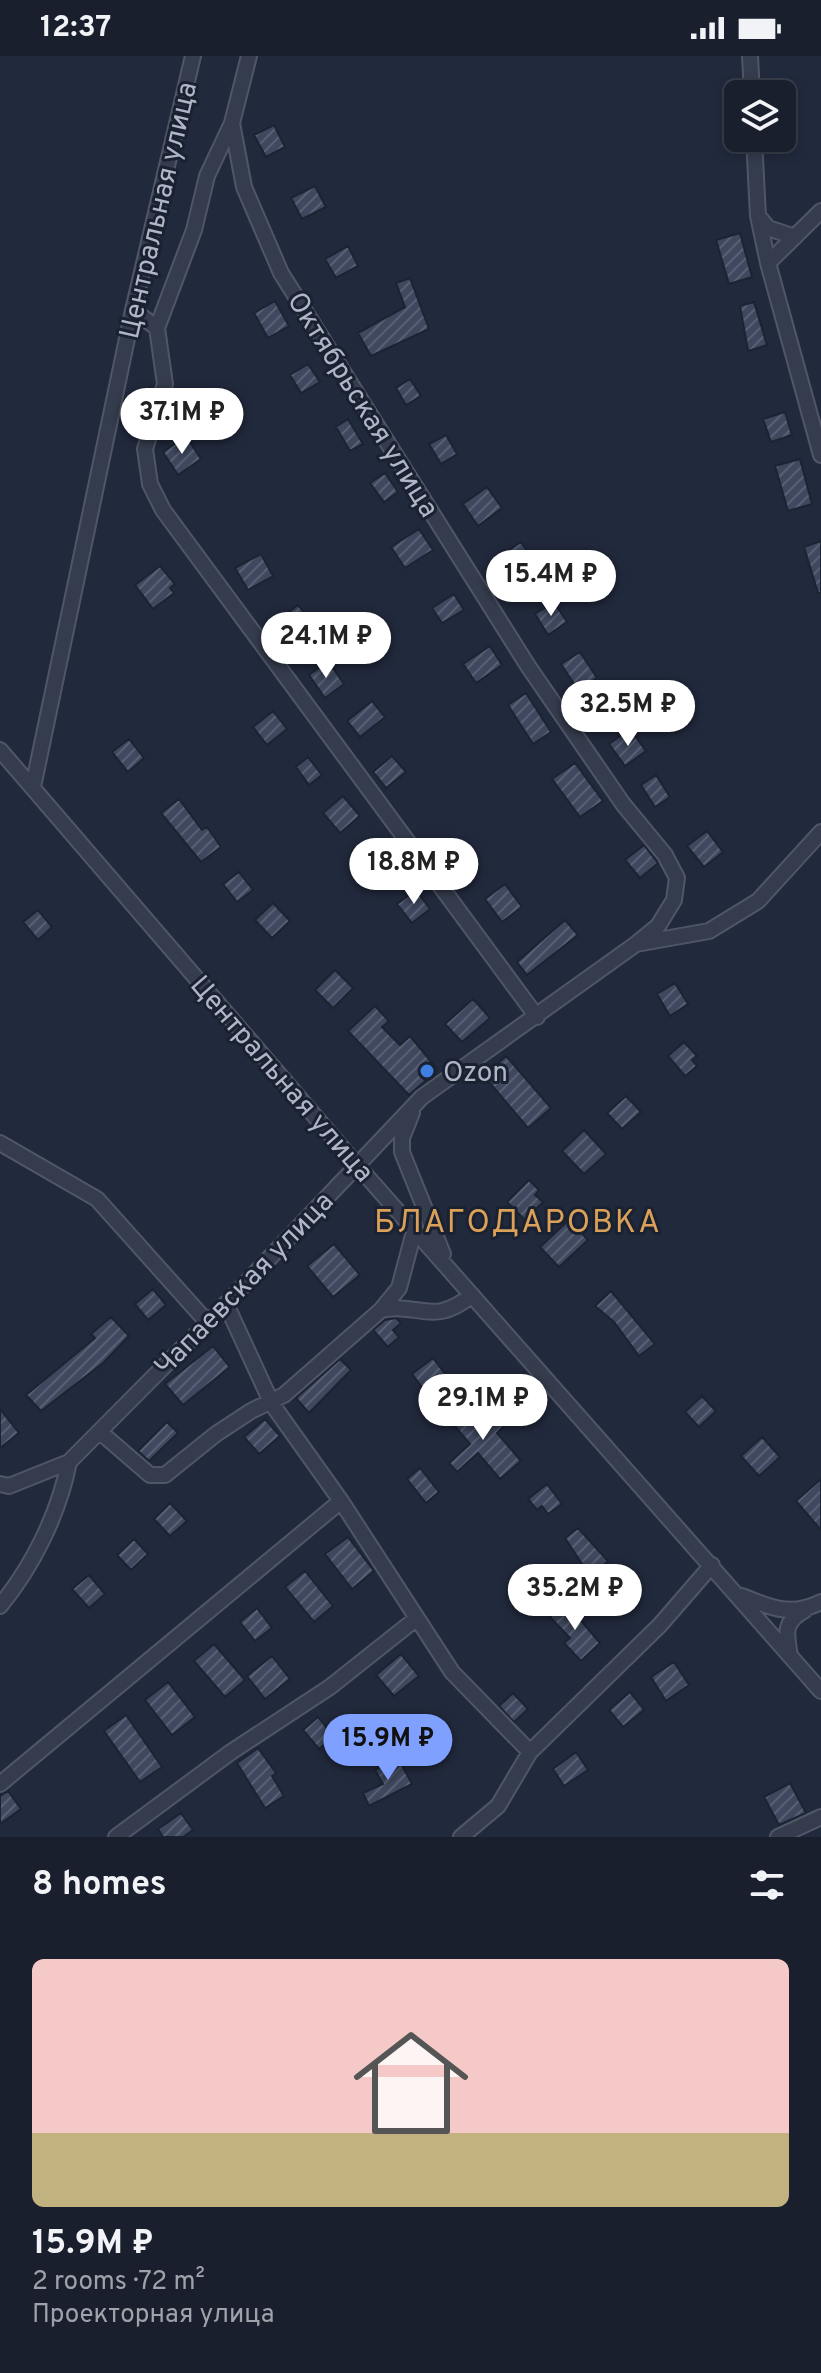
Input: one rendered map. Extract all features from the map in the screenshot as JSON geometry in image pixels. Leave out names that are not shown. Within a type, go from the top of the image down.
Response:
[{"type":"street","name":"Центральная улица","points":[[33,787],[133,310],[193,56]]},
{"type":"street","points":[[249,56],[232,123],[207,176],[194,230],[157,328],[165,384],[145,449],[150,484],[179,532],[537,1017]]},
{"type":"street","points":[[750,56],[751,80]]},
{"type":"street","name":"Октябрьская улица","points":[[232,123],[244,187],[281,273],[528,666],[623,804],[665,855],[677,878],[674,900],[658,926],[636,944]]},
{"type":"street","points":[[755,152],[758,216],[768,263],[821,455]]},
{"type":"street","points":[[768,263],[821,211]]},
{"type":"street","points":[[758,216],[768,228],[795,237]]},
{"type":"street","points":[[133,310],[157,328]]},
{"type":"street","name":"Центральная улица","points":[[0,750],[356,1164],[446,1262],[821,1691]]},
{"type":"street","name":"Чапаевская улица","points":[[69,1462],[226,1304],[422,1097],[636,944],[709,931],[758,901],[821,832]]},
{"type":"street","points":[[422,1097],[408,1120],[402,1152],[446,1262]]},
{"type":"street","points":[[0,1143],[97,1199],[207,1322]]},
{"type":"street","points":[[100,1432],[150,1475],[165,1475],[216,1434],[251,1411],[272,1404],[381,1310],[399,1288],[415,1228]]},
{"type":"street","points":[[381,1310],[441,1312],[455,1309],[472,1295]]},
{"type":"street","points":[[226,1304],[272,1404],[341,1501],[452,1672],[530,1752]]},
{"type":"street","points":[[0,1484],[9,1486],[69,1462]]},
{"type":"street","points":[[0,1606],[47,1529],[63,1493],[69,1462]]},
{"type":"street","points":[[0,1784],[341,1501]]},
{"type":"street","points":[[461,1837],[498,1806],[530,1752],[660,1625],[712,1565]]},
{"type":"street","points":[[737,1593],[778,1611],[805,1610]]},
{"type":"street","points":[[791,1656],[786,1629],[791,1618],[821,1602]]},
{"type":"street","points":[[116,1837],[231,1752],[330,1687],[417,1618]]},
{"type":"street","points":[[778,1837],[821,1817]]},
{"type":"building","points":[[274,125],[285,147],[266,157],[254,135]]},
{"type":"building","points":[[315,186],[326,207],[302,219],[291,198]]},
{"type":"building","points":[[740,233],[752,277],[729,284],[716,240]]},
{"type":"building","points":[[348,246],[358,266],[336,278],[325,259]]},
{"type":"building","points":[[410,278],[429,329],[371,356],[358,333],[405,307],[396,283]]},
{"type":"building","points":[[275,301],[289,326],[268,338],[254,313]]},
{"type":"building","points":[[754,302],[767,345],[748,351],[740,306]]},
{"type":"building","points":[[308,364],[320,382],[301,393],[290,375]]},
{"type":"building","points":[[410,379],[421,396],[406,405],[396,388]]},
{"type":"building","points":[[785,412],[792,435],[771,442],[763,419]]},
{"type":"building","points":[[348,419],[363,444],[350,451],[336,427]]},
{"type":"building","points":[[446,435],[457,454],[441,464],[429,444]]},
{"type":"building","points":[[186,436],[201,459],[178,475],[163,452]]},
{"type":"building","points":[[800,459],[812,504],[788,511],[775,466]]},
{"type":"building","points":[[385,473],[398,492],[384,502],[370,483]]},
{"type":"building","points":[[487,487],[502,508],[478,526],[463,504]]},
{"type":"building","points":[[419,529],[433,550],[405,568],[391,547]]},
{"type":"building","points":[[821,541],[821,593],[818,593],[804,547]]},
{"type":"building","points":[[521,542],[535,563],[511,578],[498,557]]},
{"type":"building","points":[[261,554],[273,576],[248,590],[235,568]]},
{"type":"building","points":[[160,566],[175,584],[170,588],[174,593],[153,609],[135,585]]},
{"type":"building","points":[[454,594],[464,610],[442,623],[432,608]]},
{"type":"building","points":[[554,602],[567,622],[548,635],[535,614]]},
{"type":"building","points":[[298,605],[314,625],[292,642],[276,622]]},
{"type":"building","points":[[490,646],[502,665],[476,683],[463,664]]},
{"type":"building","points":[[580,652],[597,678],[578,690],[561,664]]},
{"type":"building","points":[[328,661],[344,684],[325,698],[309,675]]},
{"type":"building","points":[[526,693],[551,732],[533,744],[508,705]]},
{"type":"building","points":[[372,701],[385,717],[360,737],[347,721]]},
{"type":"building","points":[[273,711],[287,729],[267,745],[253,727]]},
{"type":"building","points":[[630,729],[646,751],[625,766],[609,744]]},
{"type":"building","points":[[129,739],[144,758],[128,772],[112,752]]},
{"type":"building","points":[[392,756],[406,772],[386,788],[373,772]]},
{"type":"building","points":[[308,757],[322,775],[309,785],[296,767]]},
{"type":"building","points":[[575,763],[603,801],[580,817],[552,779]]},
{"type":"building","points":[[656,775],[670,797],[655,807],[641,785]]},
{"type":"building","points":[[343,796],[360,816],[340,833],[323,813]]},
{"type":"building","points":[[179,799],[202,830],[207,827],[221,847],[201,862],[161,813]]},
{"type":"building","points":[[707,831],[723,852],[704,867],[687,846]]},
{"type":"building","points":[[644,845],[658,863],[640,878],[625,860]]},
{"type":"building","points":[[379,846],[394,864],[376,879],[361,861]]},
{"type":"building","points":[[239,872],[253,890],[237,902],[223,884]]},
{"type":"building","points":[[505,884],[522,907],[502,922],[485,899]]},
{"type":"building","points":[[416,890],[430,909],[412,923],[397,904]]},
{"type":"building","points":[[273,903],[290,921],[272,938],[255,920]]},
{"type":"building","points":[[38,910],[52,927],[38,940],[23,922]]},
{"type":"building","points":[[565,920],[578,935],[527,975],[517,962]]},
{"type":"building","points":[[335,970],[353,988],[333,1008],[315,990]]},
{"type":"building","points":[[675,983],[688,1004],[670,1016],[657,994]]},
{"type":"building","points":[[473,999],[490,1018],[462,1042],[445,1024]]},
{"type":"building","points":[[375,1006],[389,1021],[382,1027],[400,1045],[410,1036],[438,1070],[409,1095],[348,1031]]},
{"type":"building","points":[[684,1042],[697,1056],[692,1060],[697,1066],[685,1076],[668,1056]]},
{"type":"building","points":[[506,1056],[551,1108],[528,1128],[484,1076]]},
{"type":"building","points":[[626,1096],[641,1112],[622,1129],[607,1113]]},
{"type":"building","points":[[584,1130],[606,1154],[584,1174],[562,1151]]},
{"type":"building","points":[[529,1180],[539,1190],[535,1195],[543,1202],[525,1220],[507,1202]]},
{"type":"building","points":[[569,1220],[588,1240],[559,1267],[540,1247]]},
{"type":"building","points":[[334,1244],[360,1275],[333,1297],[307,1266]]},
{"type":"building","points":[[153,1289],[166,1305],[148,1320],[135,1304]]},
{"type":"building","points":[[611,1291],[655,1344],[639,1356],[614,1322],[595,1306]]},
{"type":"building","points":[[111,1317],[129,1336],[103,1363],[41,1411],[26,1395],[95,1338],[91,1334]]},
{"type":"building","points":[[396,1318],[401,1323],[393,1330],[399,1337],[388,1347],[373,1330],[385,1320]]},
{"type":"building","points":[[213,1346],[230,1367],[183,1405],[165,1384]]},
{"type":"building","points":[[433,1358],[446,1375],[425,1391],[412,1374]]},
{"type":"building","points":[[340,1359],[351,1370],[309,1413],[296,1398]]},
{"type":"building","points":[[702,1396],[716,1411],[699,1427],[685,1412]]},
{"type":"building","points":[[468,1402],[488,1424],[496,1417],[505,1425],[497,1433],[521,1461],[500,1479],[478,1453],[457,1472],[449,1463],[470,1444],[449,1419]]},
{"type":"building","points":[[0,1409],[19,1433],[0,1448]]},
{"type":"building","points":[[265,1419],[280,1436],[259,1454],[244,1437]]},
{"type":"building","points":[[167,1422],[178,1433],[149,1461],[138,1451]]},
{"type":"building","points":[[762,1437],[780,1457],[759,1476],[741,1456]]},
{"type":"building","points":[[420,1468],[439,1492],[426,1503],[407,1479]]},
{"type":"building","points":[[821,1479],[821,1530],[796,1501]]},
{"type":"building","points":[[547,1484],[562,1504],[548,1514],[542,1506],[537,1510],[528,1499]]},
{"type":"building","points":[[170,1503],[187,1521],[170,1536],[154,1519]]},
{"type":"building","points":[[578,1528],[608,1561],[590,1576],[565,1538]]},
{"type":"building","points":[[348,1537],[374,1571],[352,1589],[325,1554]]},
{"type":"building","points":[[134,1539],[148,1554],[131,1570],[117,1555]]},
{"type":"building","points":[[305,1571],[333,1606],[314,1622],[285,1587]]},
{"type":"building","points":[[89,1575],[105,1594],[89,1608],[72,1589]]},
{"type":"building","points":[[565,1602],[600,1643],[581,1661],[564,1643],[570,1638],[550,1617]]},
{"type":"building","points":[[257,1608],[272,1628],[255,1641],[240,1622]]},
{"type":"building","points":[[214,1644],[245,1680],[225,1697],[194,1661]]},
{"type":"building","points":[[401,1654],[419,1676],[394,1696],[376,1675]]},
{"type":"building","points":[[272,1656],[290,1679],[265,1699],[247,1676]]},
{"type":"building","points":[[674,1662],[689,1685],[666,1701],[651,1677]]},
{"type":"building","points":[[168,1682],[195,1717],[172,1735],[145,1700]]},
{"type":"building","points":[[630,1692],[644,1710],[623,1727],[609,1710]]},
{"type":"building","points":[[513,1693],[528,1709],[514,1722],[499,1706]]},
{"type":"building","points":[[126,1715],[162,1767],[140,1782],[104,1731]]},
{"type":"building","points":[[318,1717],[334,1737],[319,1749],[303,1730]]},
{"type":"building","points":[[258,1748],[276,1773],[272,1776],[284,1796],[265,1808],[237,1763]]},
{"type":"building","points":[[576,1752],[588,1770],[564,1786],[553,1769]]},
{"type":"building","points":[[398,1758],[412,1784],[369,1806],[363,1793],[383,1784],[375,1770]]},
{"type":"building","points":[[790,1783],[806,1813],[779,1825],[764,1797]]},
{"type":"building","points":[[8,1791],[21,1809],[0,1824],[0,1796]]},
{"type":"building","points":[[181,1813],[193,1830],[183,1837],[163,1837],[158,1829]]},
{"type":"place","name":"Ozon","points":[[427,1071]]},
{"type":"district","name":"БЛАГОДАРОВКА","points":[[518,1221]]}]
